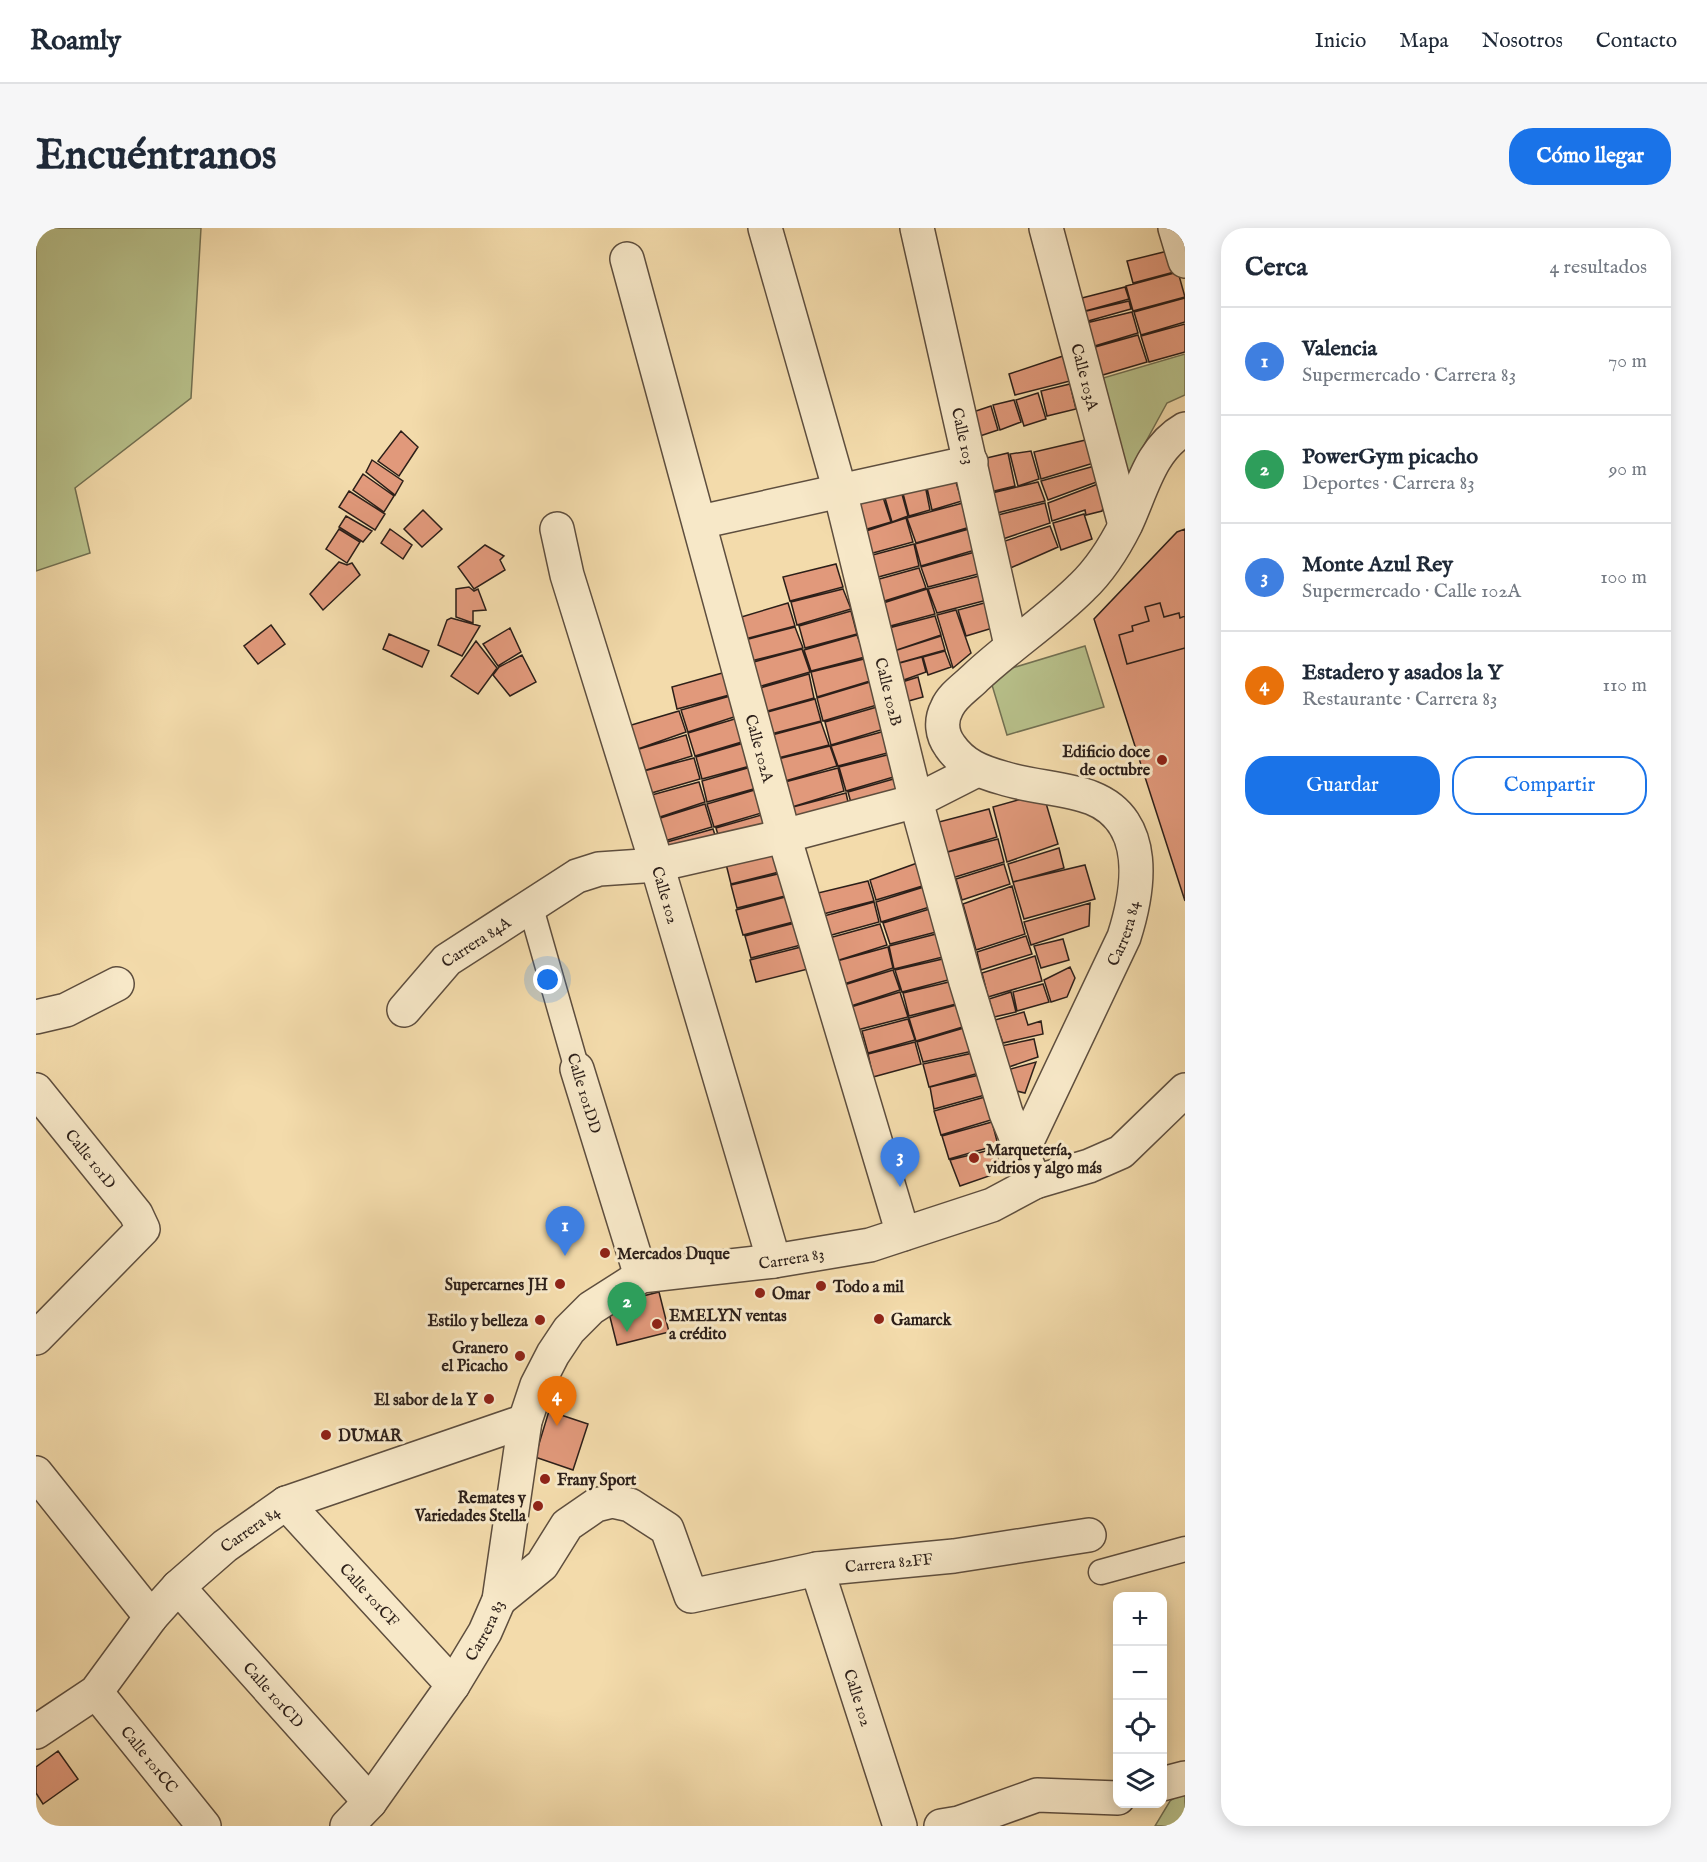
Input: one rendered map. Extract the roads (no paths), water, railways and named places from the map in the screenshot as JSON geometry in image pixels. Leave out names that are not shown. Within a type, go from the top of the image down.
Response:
[{"type":"street","name":"Calle 102B","points":[[765,228],[840,491],[916,801],[966,982],[1006,1113],[1022,1152]]},
{"type":"street","name":"Calle 103","points":[[917,228],[1011,645]]},
{"type":"street","name":"Calle 103A","points":[[1046,228],[1125,525]]},
{"type":"street","points":[[1175,228],[1185,261]]},
{"type":"street","name":"Calle 102A","points":[[627,259],[784,836],[903,1234]]},
{"type":"street","name":"Carrera 84","points":[[1022,1152],[1124,937],[1135,901],[1135,851],[1130,835],[1108,807],[1091,797],[1028,786],[977,770],[957,757],[945,739],[942,722],[947,706],[960,692],[1011,645],[1083,587],[1104,561],[1125,525],[1152,462],[1165,444],[1185,429]]},
{"type":"street","points":[[700,522],[971,462]]},
{"type":"street","name":"Calle 102","points":[[557,529],[567,575],[657,865],[774,1261]]},
{"type":"street","points":[[657,865],[784,836],[916,801],[977,770]]},
{"type":"street","name":"Carrera 84A","points":[[404,1010],[447,960],[478,938],[531,908],[561,884],[599,869],[657,865]]},
{"type":"street","name":"Calle 101DD","points":[[531,908],[577,1069],[641,1276]]},
{"type":"street","points":[[36,1017],[66,1010],[117,984]]},
{"type":"street","name":"Calle 101D","points":[[36,1090],[136,1214],[143,1229],[36,1338]]},
{"type":"street","name":"Carrera 83","points":[[347,1826],[370,1802],[453,1685],[485,1632],[499,1600],[525,1421],[537,1385],[553,1354],[569,1330],[591,1308],[641,1276],[774,1261],[870,1245],[992,1205],[1035,1182],[1089,1166],[1121,1152],[1185,1090]]},
{"type":"street","points":[[1022,1152],[1035,1182]]},
{"type":"street","name":"Carrera 84","points":[[36,1732],[96,1692],[151,1617],[178,1587],[225,1546],[286,1503],[525,1421]]},
{"type":"street","points":[[36,1473],[151,1617]]},
{"type":"street","name":"Carrera 82FF","points":[[499,1600],[542,1565],[567,1525],[596,1505],[612,1501],[630,1505],[667,1529],[690,1596],[817,1569],[954,1556],[1089,1535]]},
{"type":"street","name":"Calle 101CF","points":[[286,1503],[453,1685]]},
{"type":"street","points":[[1101,1572],[1185,1548]]},
{"type":"street","name":"Calle 102","points":[[817,1569],[900,1826]]},
{"type":"street","name":"Calle 101CD","points":[[178,1587],[370,1802]]},
{"type":"street","name":"Calle 101CC","points":[[96,1692],[204,1826]]},
{"type":"street","points":[[1167,1783],[1185,1778]]},
{"type":"street","points":[[954,1825],[1037,1795],[1113,1798]]},
{"type":"place","name":"Edificio doce de octubre","points":[[1162,760]]},
{"type":"place","name":"Marquetería, vidrios y algo más","points":[[974,1158]]},
{"type":"place","name":"Monte Azul Rey","points":[[900,1187]]},
{"type":"place","name":"Mercados Duque","points":[[605,1253]]},
{"type":"place","name":"Valencia","points":[[565,1256]]},
{"type":"place","name":"Supercarnes JH","points":[[560,1284]]},
{"type":"place","name":"Todo a mil","points":[[821,1286]]},
{"type":"place","name":"Omar","points":[[760,1293]]},
{"type":"place","name":"Gamarck","points":[[879,1319]]},
{"type":"place","name":"Estilo y belleza","points":[[540,1320]]},
{"type":"place","name":"EMELYN ventas a crédito","points":[[657,1324]]},
{"type":"place","name":"PowerGym picacho","points":[[627,1332]]},
{"type":"place","name":"Granero el Picacho","points":[[520,1356]]},
{"type":"place","name":"El sabor de la Y","points":[[489,1399]]},
{"type":"place","name":"Estadero y asados la Y","points":[[557,1426]]},
{"type":"place","name":"DUMAR","points":[[326,1435]]},
{"type":"place","name":"Frany Sport","points":[[545,1479]]},
{"type":"place","name":"Remates y Variedades Stella","points":[[538,1506]]}]
